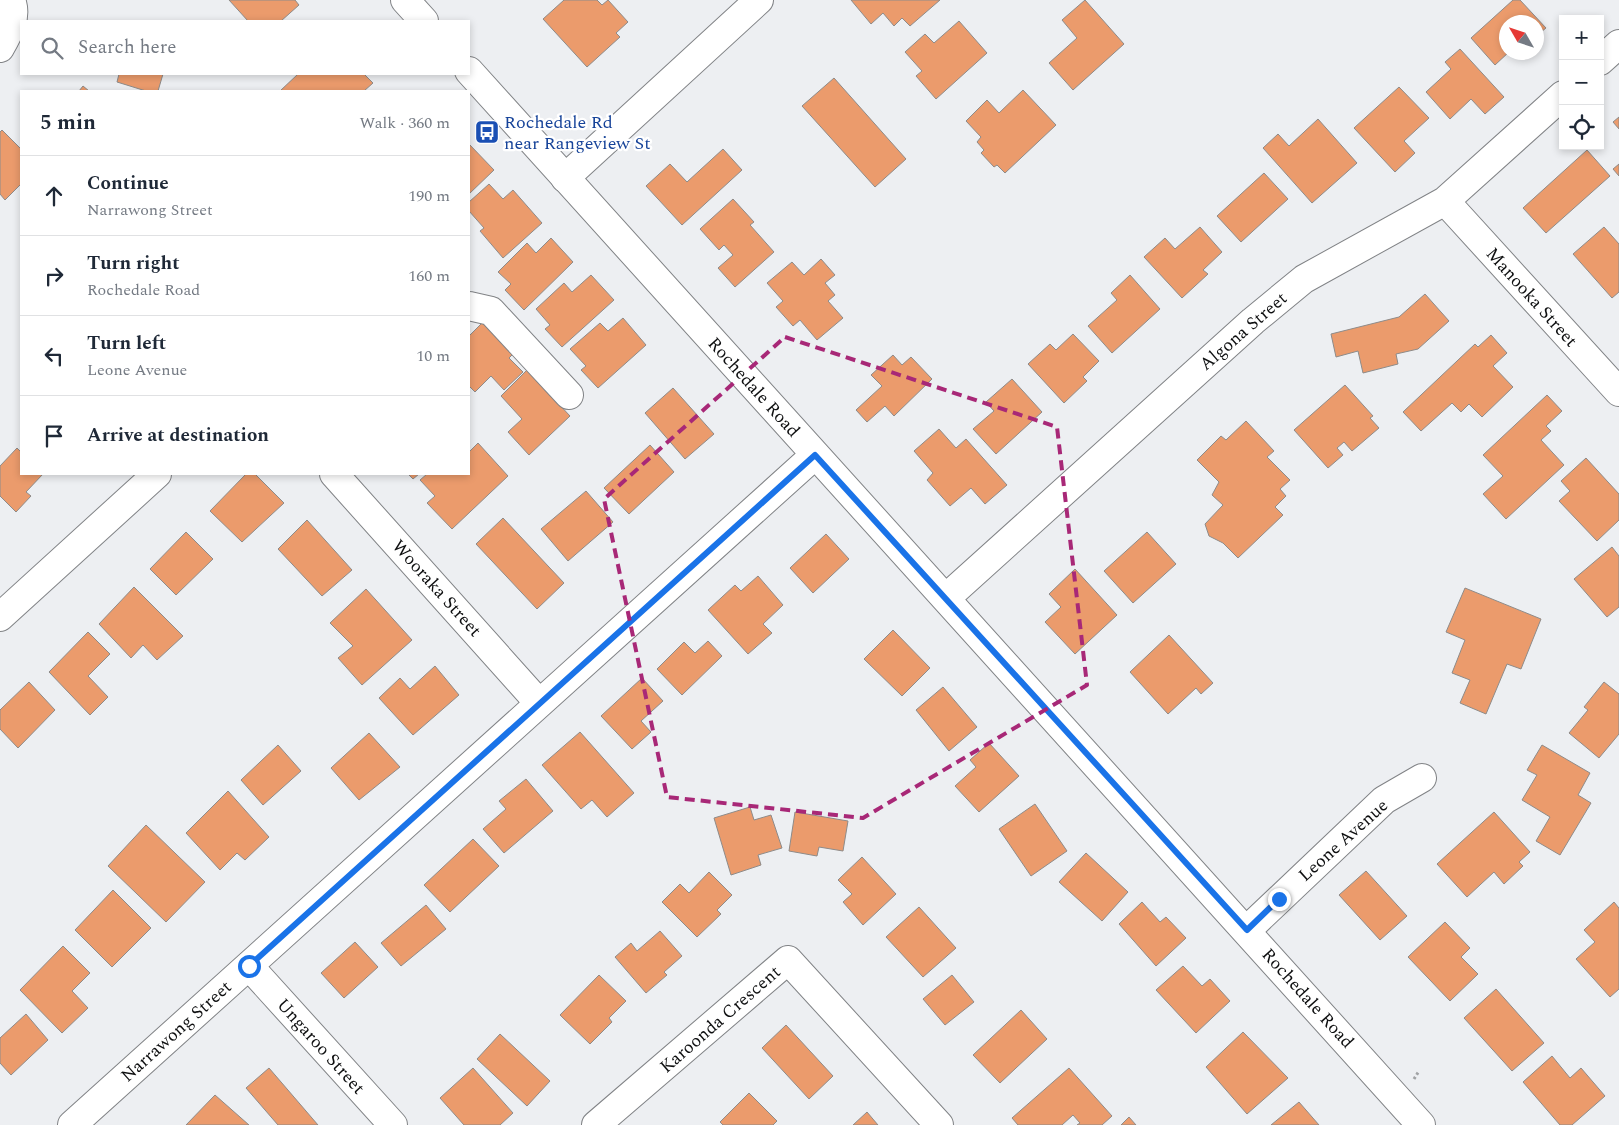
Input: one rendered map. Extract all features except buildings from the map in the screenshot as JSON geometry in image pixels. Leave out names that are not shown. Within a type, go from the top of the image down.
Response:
[{"type":"street","points":[[0,48],[11,29],[13,5],[11,0]]},
{"type":"street","points":[[405,0],[423,20]]},
{"type":"street","points":[[565,178],[759,0]]},
{"type":"street","points":[[1601,60],[1619,44]]},
{"type":"street","name":"Rochedale Road","points":[[470,72],[1247,930],[1421,1125]]},
{"type":"street","name":"Algona Street","points":[[946,598],[1253,321],[1304,279],[1445,201],[1559,99]]},
{"type":"street","name":"Manooka Street","points":[[1445,201],[1619,392]]},
{"type":"street","points":[[470,306],[491,311],[569,395]]},
{"type":"street","name":"Narrawong Street","points":[[72,1125],[815,455]]},
{"type":"street","points":[[0,617],[156,475]]},
{"type":"street","name":"Wooraka Street","points":[[335,475],[539,703]]},
{"type":"street","name":"Leone Avenue","points":[[1247,930],[1384,800],[1422,778]]},
{"type":"street","name":"Karoonda Crescent","points":[[596,1125],[788,960],[938,1125]]},
{"type":"street","name":"Ungaroo Street","points":[[249,966],[393,1125]]},
{"type":"highlighted area","points":[[785,337],[1057,427],[1087,685],[863,818],[667,797],[604,499]]},
{"type":"place","name":"Rochedale Rd near Rangeview St","points":[[487,132]]},
{"type":"route","points":[[249,966],[815,455],[1247,930],[1279,899]]}]
